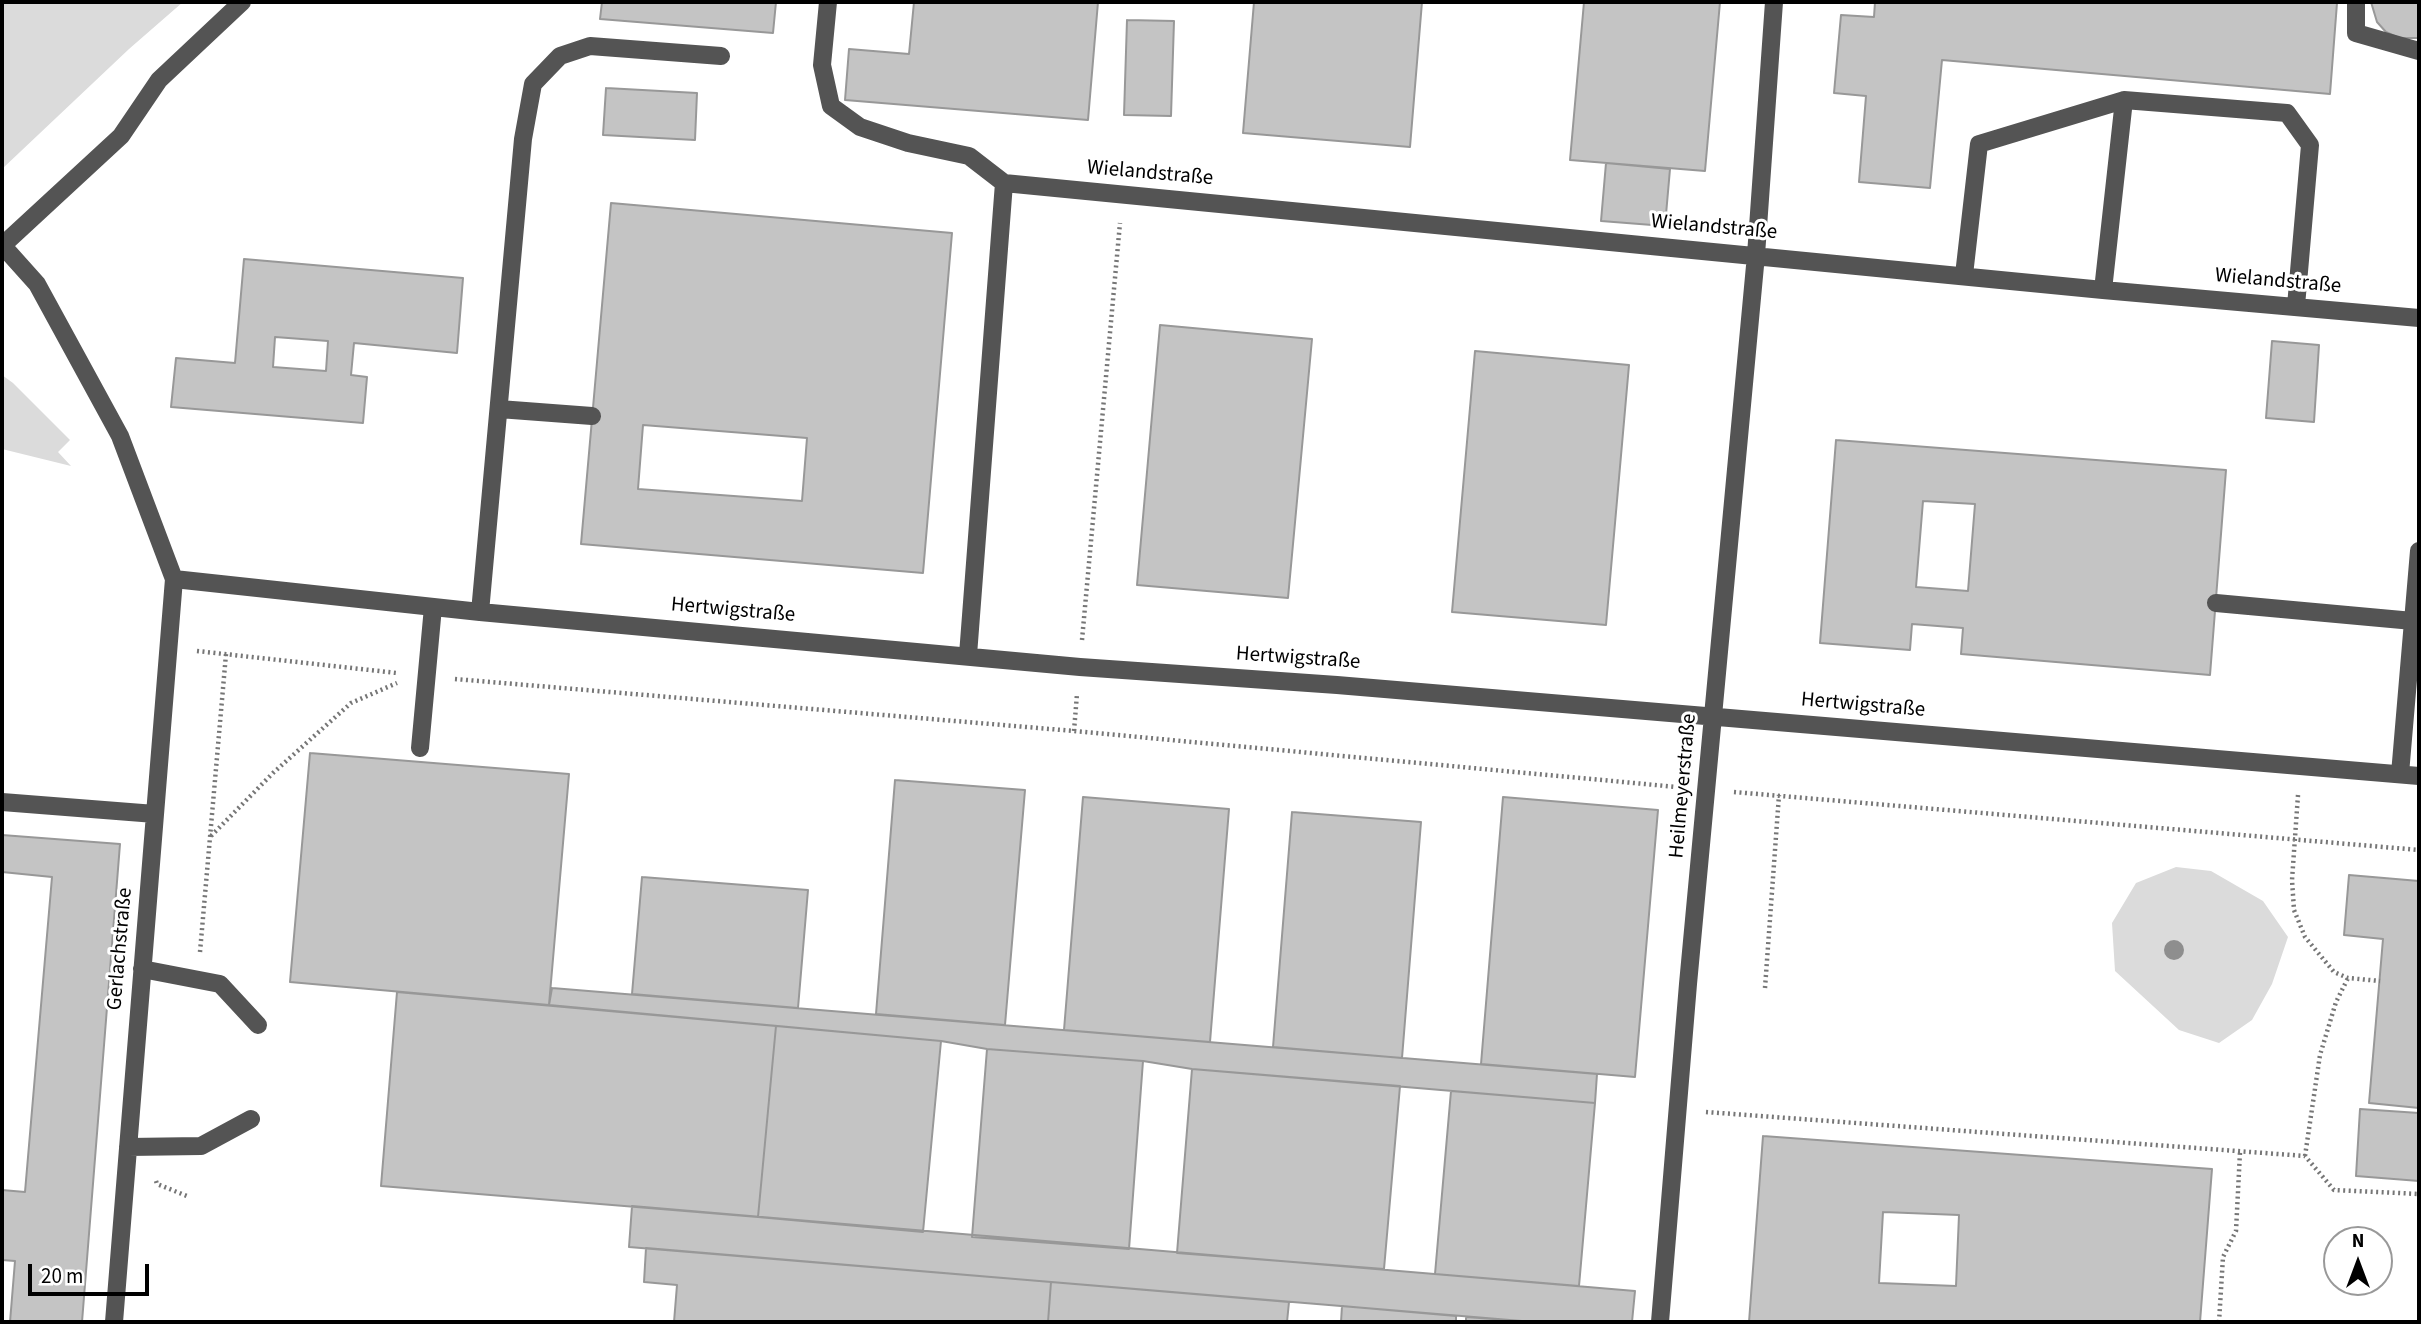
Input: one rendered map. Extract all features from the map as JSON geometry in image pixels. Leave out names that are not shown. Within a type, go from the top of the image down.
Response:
[{"type":"street","points":[[174,579],[120,436],[37,284],[2,246],[121,136],[159,80],[242,2]]},
{"type":"street","points":[[828,2],[822,65],[831,106],[860,127],[908,143],[969,156],[1004,183],[968,655]]},
{"type":"street","name":"Heilmeyerstraße","points":[[1660,1322],[1756,255],[1774,2]]},
{"type":"street","points":[[2356,2],[2356,33],[2419,51]]},
{"type":"street","points":[[480,612],[523,139],[533,84],[560,56],[590,46],[720,56]]},
{"type":"street","points":[[1964,275],[1979,144],[2124,100],[2287,113],[2310,145],[2296,306]]},
{"type":"street","points":[[2103,290],[2124,100]]},
{"type":"street","name":"Wielandstraße","points":[[1004,183],[2103,290],[2419,318]]},
{"type":"street","points":[[499,409],[592,416]]},
{"type":"street","points":[[2400,774],[2419,551]]},
{"type":"street","name":"Hertwigstraße","points":[[174,579],[480,612],[1080,667],[1350,686],[2419,776]]},
{"type":"street","name":"Gerlachstraße","points":[[114,1322],[174,579]]},
{"type":"street","points":[[2216,603],[2413,621]]},
{"type":"street","points":[[420,748],[421,676],[433,607]]},
{"type":"street","points":[[2,802],[155,814]]},
{"type":"street","points":[[142,969],[220,984],[258,1025]]},
{"type":"street","points":[[128,1147],[201,1146],[251,1119]]},
{"type":"path","points":[[1074,731],[1122,195]]},
{"type":"path","points":[[168,648],[421,676],[2419,850]]},
{"type":"path","points":[[164,973],[165,956],[200,952],[226,654]]},
{"type":"path","points":[[210,836],[273,773],[351,703],[421,676]]},
{"type":"path","points":[[2300,765],[2292,880],[2294,910],[2305,937],[2334,972],[2348,978],[2380,981]]},
{"type":"path","points":[[1765,988],[1779,795]]},
{"type":"path","points":[[2305,1156],[2320,1055],[2336,1002],[2348,978]]},
{"type":"path","points":[[1679,1110],[2305,1156],[2334,1190],[2419,1194]]},
{"type":"path","points":[[2219,1322],[2223,1257],[2236,1231],[2240,1152]]},
{"type":"shaded area","points":[[2,2],[183,2],[2,169]]},
{"type":"shaded area","points":[[2,375],[70,440],[58,452],[71,466],[2,449]]},
{"type":"shaded area","points":[[2176,867],[2211,871],[2263,901],[2288,937],[2272,984],[2252,1020],[2219,1043],[2179,1030],[2115,971],[2112,923],[2136,883]]},
{"type":"building","points":[[602,2],[776,2],[773,33],[600,19]]},
{"type":"building","points":[[914,2],[1098,2],[1088,120],[845,100],[849,49],[909,54]]},
{"type":"building","points":[[1254,2],[1422,2],[1410,147],[1243,133]]},
{"type":"building","points":[[1584,2],[1720,2],[1705,171],[1570,160]]},
{"type":"building","points":[[1875,2],[2337,3],[2330,94],[1942,60],[1930,188],[1859,182],[1866,96],[1834,93],[1841,15],[1874,17]]},
{"type":"building","points":[[2371,2],[2419,2],[2419,38],[2399,38],[2386,32],[2377,22]]},
{"type":"building","points":[[1127,20],[1174,21],[1171,116],[1124,115]]},
{"type":"building","points":[[606,88],[697,93],[695,140],[603,135]]},
{"type":"building","points":[[1606,163],[1670,169],[1665,226],[1601,221]]},
{"type":"building","points":[[611,203],[952,233],[923,573],[581,544]],"holes":[[[643,425],[807,438],[802,501],[638,489]]]},
{"type":"building","points":[[244,259],[463,278],[457,353],[354,343],[351,375],[367,377],[363,423],[171,407],[176,358],[235,363]],"holes":[[[275,337],[328,341],[326,371],[273,367]]]},
{"type":"building","points":[[1160,325],[1312,339],[1288,598],[1137,585]]},
{"type":"building","points":[[2272,341],[2319,345],[2314,422],[2266,418]]},
{"type":"building","points":[[1475,351],[1629,365],[1606,625],[1452,612]]},
{"type":"building","points":[[1836,440],[2226,470],[2210,675],[1961,654],[1963,628],[1912,624],[1910,650],[1820,643]],"holes":[[[1923,501],[1975,504],[1968,591],[1916,587]]]},
{"type":"building","points":[[310,753],[569,774],[549,1005],[290,982]]},
{"type":"building","points":[[895,780],[1025,790],[1005,1025],[876,1014]]},
{"type":"building","points":[[1083,797],[1229,809],[1210,1042],[1064,1030]]},
{"type":"building","points":[[1503,797],[1658,810],[1635,1077],[1481,1064]]},
{"type":"building","points":[[1292,812],[1421,822],[1402,1058],[1273,1047]]},
{"type":"building","points":[[2,835],[120,844],[82,1322],[10,1322],[15,1261],[2,1260],[2,1190],[25,1192],[52,877],[2,872]]},
{"type":"building","points":[[2349,875],[2419,881],[2419,1108],[2369,1103],[2383,939],[2344,935]]},
{"type":"building","points":[[642,877],[808,890],[798,1008],[632,994]]},
{"type":"building","points":[[552,988],[1597,1074],[1595,1103],[1192,1069],[1143,1061],[987,1049],[941,1041],[549,1005]]},
{"type":"building","points":[[397,992],[776,1026],[758,1217],[381,1186]]},
{"type":"building","points":[[776,1026],[941,1041],[923,1232],[758,1217]]},
{"type":"building","points":[[987,1049],[1143,1061],[1129,1249],[972,1237]]},
{"type":"building","points":[[1192,1069],[1400,1086],[1384,1269],[1177,1253]]},
{"type":"building","points":[[1451,1091],[1595,1103],[1579,1286],[1435,1274]]},
{"type":"building","points":[[2360,1109],[2419,1113],[2419,1181],[2356,1176]]},
{"type":"building","points":[[1763,1136],[2212,1169],[2200,1322],[1749,1322]],"holes":[[[1883,1212],[1959,1215],[1956,1286],[1879,1283]]]},
{"type":"building","points":[[632,1206],[1635,1291],[1632,1322],[1534,1322],[629,1247]]},
{"type":"building","points":[[646,1248],[1051,1282],[1048,1322],[674,1322],[677,1285],[644,1282]]},
{"type":"building","points":[[1051,1282],[1289,1302],[1287,1322],[1048,1322]]},
{"type":"building","points":[[1342,1306],[1456,1316],[1456,1322],[1341,1322]]},
{"type":"building","points":[[1466,1317],[1534,1322],[1466,1322]]}]
